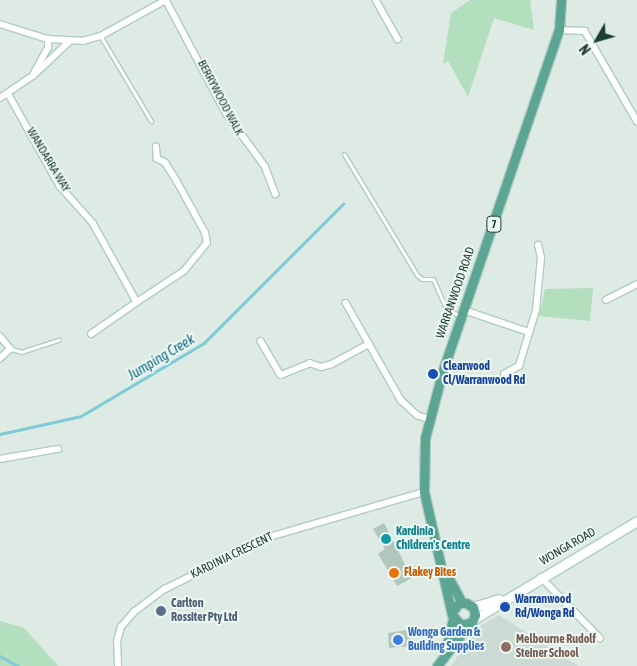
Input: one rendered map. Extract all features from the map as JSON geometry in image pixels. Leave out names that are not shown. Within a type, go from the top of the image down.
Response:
[{"type":"main road","name":"7","points":[[559,30],[562,0]]},
{"type":"main road","name":"WARRANWOOD ROAD","points":[[462,602],[443,569],[433,543],[424,492],[423,461],[428,419],[559,30]]},
{"type":"main road","name":"WONGA ROAD","points":[[437,666],[471,622],[512,594],[637,521]]},
{"type":"main road","name":"WARRANWOOD ROAD","points":[[443,569],[452,615]]},
{"type":"main road","name":"WONGA ROAD","points":[[473,608],[512,594]]},
{"type":"main road","points":[[462,602],[473,608],[471,622],[458,624],[452,615],[462,602]]},
{"type":"main road","name":"WONGA ROAD","points":[[444,656],[452,615]]},
{"type":"street","points":[[0,24],[48,39],[69,42],[101,36],[166,0]]},
{"type":"street","name":"BERRYWOOD WALK","points":[[166,0],[206,70],[226,113],[265,166],[276,194]]},
{"type":"street","points":[[376,0],[398,39]]},
{"type":"street","points":[[559,30],[585,30],[637,120]]},
{"type":"street","points":[[33,76],[48,48],[48,39]]},
{"type":"street","points":[[0,98],[33,76],[69,42]]},
{"type":"street","name":"WANDARRA WAY","points":[[8,93],[60,186],[93,223],[137,302]]},
{"type":"street","points":[[92,334],[184,271],[207,243],[177,182],[165,163],[157,159],[156,147]]},
{"type":"street","points":[[504,374],[519,366],[539,292],[541,258],[538,245]]},
{"type":"street","points":[[606,300],[637,284]]},
{"type":"street","points":[[346,303],[401,400],[417,415],[428,419]]},
{"type":"street","points":[[463,313],[528,332]]},
{"type":"street","points":[[0,336],[11,349],[0,359]]},
{"type":"street","points":[[261,341],[282,375],[310,363],[320,367],[332,364],[369,344]]},
{"type":"street","points":[[0,459],[58,449]]},
{"type":"street","name":"KARDINIA CRESCENT","points":[[118,666],[117,641],[121,628],[134,612],[164,589],[269,537],[424,492]]},
{"type":"street","points":[[541,577],[600,638]]},
{"type":"lane","points":[[101,36],[151,120]]},
{"type":"lane","points":[[344,154],[417,275],[422,279],[433,279],[447,310],[463,313]]},
{"type":"lane","points":[[11,349],[20,352],[59,340]]},
{"type":"shaded area","name":"Melbourne Rudolf Steiner School","points":[[499,615],[578,666],[451,666],[475,629]]},
{"type":"green space","points":[[470,0],[530,0],[534,30],[494,18],[468,97],[448,61],[443,64],[451,13]]},
{"type":"green space","points":[[593,288],[590,321],[539,316],[545,289]]},
{"type":"green space","points":[[0,621],[24,628],[58,666],[0,666]]},
{"type":"building","points":[[384,523],[412,578],[397,586],[378,554],[385,549],[373,529]]},
{"type":"building","points":[[406,630],[407,633],[410,633],[412,646],[389,648],[388,633]]},
{"type":"waterway","name":"Jumping Creek","points":[[0,434],[81,416],[204,343],[343,204]]},
{"type":"waterway","points":[[0,656],[18,666]]},
{"type":"place","name":"Clearwood Cl/Warranwood Rd","points":[[433,374]]},
{"type":"place","name":"Kardinia Children's Centre","points":[[386,539]]},
{"type":"place","name":"Flakey Bites","points":[[394,573]]},
{"type":"place","name":"Warranwood Rd/Wonga Rd","points":[[505,607]]},
{"type":"place","name":"Carlton Rossiter Pty Ltd","points":[[161,611]]},
{"type":"place","name":"Wonga Garden & Building Supplies","points":[[398,640]]},
{"type":"place","name":"Melbourne Rudolf Steiner School","points":[[506,647]]}]
